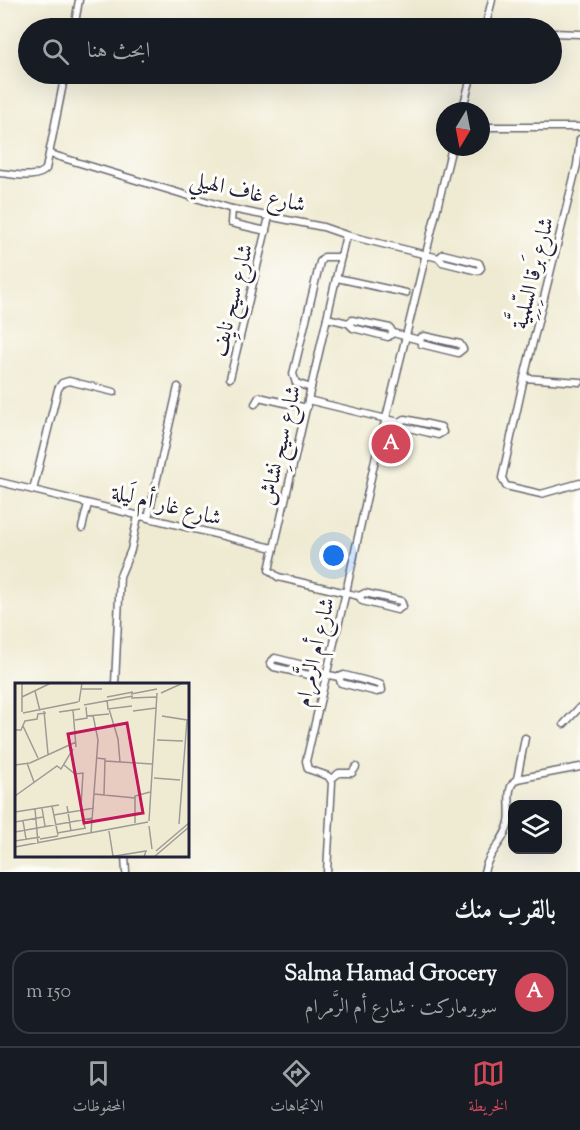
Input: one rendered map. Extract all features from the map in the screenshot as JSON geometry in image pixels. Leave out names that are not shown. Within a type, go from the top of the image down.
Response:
[{"type":"street","points":[[76,18],[80,0]]},
{"type":"street","points":[[488,18],[492,0]]},
{"type":"street","points":[[562,33],[580,34]]},
{"type":"street","points":[[0,173],[36,175],[43,173],[48,164],[63,84]]},
{"type":"street","points":[[464,102],[469,84]]},
{"type":"street","points":[[490,127],[580,127]]},
{"type":"street","name":"شارع بَرقا السِّلِمِيَّة","points":[[580,139],[577,176],[524,378],[503,473],[503,482],[511,488],[541,494],[580,483]]},
{"type":"street","name":"شارع غاف الهيلي","points":[[50,154],[232,209],[323,227],[346,235],[426,254],[439,258],[442,262],[476,271],[481,268],[480,264],[443,254],[439,258]]},
{"type":"street","name":"شارع أم الرَّمرام","points":[[331,779],[310,771],[306,763],[375,455],[450,156]]},
{"type":"street","name":"شارع سيح نايِف","points":[[232,209],[231,223],[266,231]]},
{"type":"street","name":"شارع سيح نايِف","points":[[230,378],[269,217]]},
{"type":"street","name":"شارع سيح نِشاش","points":[[346,235],[269,570],[274,575],[359,596],[362,601],[398,610],[403,606],[398,601],[362,593],[359,596]]},
{"type":"street","points":[[311,388],[296,383],[293,374],[321,262],[327,256],[341,257]]},
{"type":"street","points":[[337,278],[406,293]]},
{"type":"street","points":[[327,318],[348,323],[353,328],[388,337],[393,333],[419,340],[422,344],[458,353],[463,349],[459,344],[424,336],[419,340]]},
{"type":"street","points":[[524,378],[580,382]]},
{"type":"street","points":[[33,490],[62,383],[69,381],[114,392]]},
{"type":"street","points":[[148,518],[178,387]]},
{"type":"street","points":[[255,404],[259,397],[307,408]]},
{"type":"street","points":[[308,400],[386,418],[399,422],[401,426],[438,435],[444,432],[441,427],[402,418],[399,422]]},
{"type":"street","points":[[283,411],[285,403]]},
{"type":"street","name":"شارع غار أم لَيلة","points":[[0,483],[273,548]]},
{"type":"street","name":"شارع غار أم لَيلة","points":[[82,528],[88,504]]},
{"type":"street","points":[[115,683],[120,576],[131,550],[138,516]]},
{"type":"street","points":[[313,672],[309,675],[274,667],[271,661],[275,658],[311,668],[313,672],[339,677],[344,675],[379,684],[382,690],[377,692],[341,682],[339,677]]},
{"type":"street","points":[[564,724],[580,707]]},
{"type":"street","points":[[517,778],[525,738]]},
{"type":"street","points":[[327,872],[333,791],[331,779],[339,773],[351,773],[356,767]]},
{"type":"street","points":[[484,872],[488,856],[502,840],[508,826],[511,812],[509,788],[511,783],[517,778],[580,767]]},
{"type":"street","points":[[124,857],[126,872]]},
{"type":"place","name":"Salma Hamad Grocery","points":[[391,444]]}]
